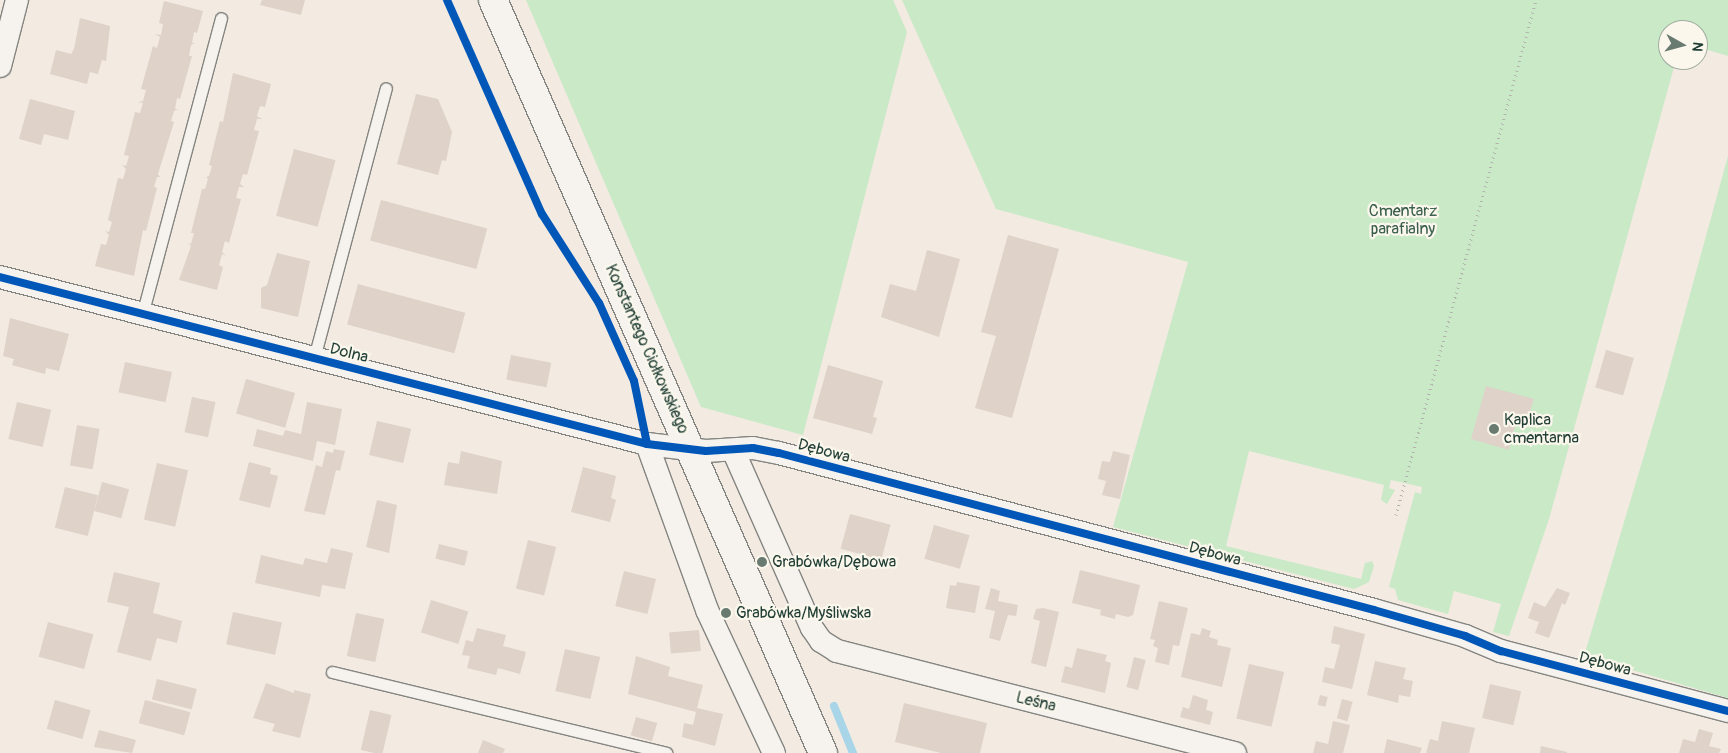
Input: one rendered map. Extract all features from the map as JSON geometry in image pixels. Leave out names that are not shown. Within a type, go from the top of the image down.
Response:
[{"type":"street","points":[[0,66],[17,0]]},
{"type":"street","name":"Konstantego Ciołkowskiego","points":[[493,0],[692,450],[823,753]]},
{"type":"street","name":"Dolna","points":[[0,278],[647,444],[692,450]]},
{"type":"street","points":[[647,444],[707,610],[774,753]]},
{"type":"street","name":"Dębowa","points":[[692,450],[753,448],[779,453],[1364,608],[1465,636],[1501,651],[1728,711]]},
{"type":"street","name":"Leśna","points":[[733,450],[812,628],[822,642],[838,652],[1235,753]]},
{"type":"lane","points":[[142,315],[221,18]]},
{"type":"lane","points":[[314,358],[386,88]]},
{"type":"lane","points":[[332,672],[666,753]]},
{"type":"path","points":[[1396,515],[1536,0]]},
{"type":"green space","points":[[526,0],[893,0],[907,32],[803,435],[701,407]]},
{"type":"green space","name":"Cmentarz parafialny","points":[[902,0],[1728,0],[1728,56],[1708,50],[1708,20],[1658,20],[1658,70],[1673,70],[1549,519],[1509,636],[1493,632],[1501,604],[1454,591],[1448,614],[1398,600],[1395,589],[1389,587],[1415,492],[1421,494],[1422,487],[1391,480],[1389,488],[1395,490],[1387,504],[1381,500],[1384,485],[1249,451],[1226,546],[1361,579],[1365,563],[1372,561],[1374,566],[1369,582],[1354,589],[1113,527],[1188,262],[996,209]]},
{"type":"green space","points":[[1728,156],[1728,698],[1584,656],[1665,385]]},
{"type":"building","points":[[262,0],[305,0],[301,15],[260,5]]},
{"type":"building","points":[[164,1],[203,11],[197,33],[194,32],[192,43],[195,43],[191,45],[189,56],[192,56],[180,99],[177,98],[175,109],[178,109],[174,111],[171,121],[174,122],[158,174],[160,177],[157,177],[154,187],[157,188],[146,231],[143,230],[134,276],[95,266],[101,244],[106,245],[109,235],[105,231],[109,232],[112,222],[108,220],[118,178],[123,179],[126,169],[122,165],[126,166],[129,156],[124,155],[135,112],[140,113],[143,103],[138,102],[143,101],[146,90],[141,89],[153,46],[157,48],[160,37],[155,34],[161,35],[163,24],[159,23]]},
{"type":"building","points":[[80,18],[110,26],[106,61],[102,60],[98,74],[90,72],[87,84],[50,74],[56,50],[71,54],[74,49]]},
{"type":"building","points":[[233,73],[271,84],[265,107],[260,106],[257,116],[262,119],[257,119],[254,130],[259,131],[247,175],[243,174],[240,184],[244,187],[239,187],[236,198],[241,199],[229,243],[225,241],[222,252],[226,256],[222,254],[219,265],[223,267],[217,290],[179,280],[191,246],[188,243],[191,244],[194,233],[191,233],[202,189],[205,189],[208,179],[206,177],[209,176],[212,166],[209,165],[220,121],[223,122]]},
{"type":"building","points":[[416,94],[438,99],[452,132],[446,161],[442,160],[438,175],[397,164]]},
{"type":"building","points":[[30,99],[75,111],[68,140],[44,134],[41,145],[19,139]]},
{"type":"building","points":[[294,149],[336,160],[318,227],[276,216]]},
{"type":"building","points":[[381,200],[487,228],[476,269],[370,241]]},
{"type":"building","points":[[1008,235],[1059,249],[1012,418],[975,408],[996,336],[981,332]]},
{"type":"building","points":[[927,250],[960,259],[939,337],[881,317],[890,284],[916,291]]},
{"type":"building","points":[[277,253],[310,261],[298,317],[261,308],[261,288],[267,285]]},
{"type":"building","points":[[358,284],[465,313],[454,353],[347,325]]},
{"type":"building","points":[[10,318],[69,334],[59,371],[46,368],[45,374],[12,365],[14,359],[3,356]]},
{"type":"building","points":[[1606,350],[1634,358],[1623,395],[1595,387]]},
{"type":"building","points":[[511,355],[551,363],[546,387],[506,380]]},
{"type":"building","points":[[125,362],[172,372],[166,402],[119,392]]},
{"type":"building","points":[[828,365],[883,381],[873,417],[877,418],[872,434],[813,418]]},
{"type":"building","points":[[246,379],[295,393],[285,428],[236,414]]},
{"type":"building","name":"Kaplica cmentarna","points":[[1486,386],[1534,399],[1528,417],[1518,415],[1509,450],[1471,439]]},
{"type":"building","points":[[192,397],[215,402],[208,437],[185,432]]},
{"type":"building","points":[[17,402],[51,410],[43,447],[8,439]]},
{"type":"building","points":[[307,402],[342,409],[335,445],[317,441],[313,461],[253,446],[257,429],[283,436],[285,430],[301,434]]},
{"type":"building","points":[[377,421],[411,429],[403,463],[369,455]]},
{"type":"building","points":[[77,425],[100,429],[93,469],[70,465]]},
{"type":"building","points":[[334,449],[345,451],[340,471],[336,470],[325,515],[304,511],[316,465],[322,467],[326,451],[333,453]]},
{"type":"building","points":[[461,451],[502,461],[497,494],[444,485],[448,462],[459,464]]},
{"type":"building","points":[[1113,451],[1130,455],[1120,499],[1102,495],[1106,481],[1098,479],[1102,461],[1110,462]]},
{"type":"building","points":[[249,462],[271,468],[270,474],[278,476],[270,508],[239,500]]},
{"type":"building","points":[[157,463],[188,470],[175,527],[144,520]]},
{"type":"building","points":[[583,467],[616,476],[611,498],[616,500],[610,522],[571,512]]},
{"type":"building","points":[[102,482],[129,489],[121,518],[94,511]]},
{"type":"building","points":[[65,487],[98,495],[88,536],[55,528]]},
{"type":"building","points":[[377,500],[397,505],[389,553],[366,547]]},
{"type":"building","points":[[850,514],[891,525],[881,560],[841,549]]},
{"type":"building","points":[[934,525],[970,535],[960,569],[924,559]]},
{"type":"building","points":[[528,540],[556,547],[544,596],[516,589]]},
{"type":"building","points":[[439,544],[468,551],[464,566],[435,559]]},
{"type":"building","points":[[331,548],[353,553],[345,589],[322,585],[320,597],[255,583],[261,555],[303,565],[305,558],[327,563]]},
{"type":"building","points":[[1080,570],[1140,585],[1133,615],[1128,617],[1116,614],[1115,619],[1100,615],[1101,610],[1072,603]]},
{"type":"building","points":[[624,571],[656,579],[647,614],[615,606]]},
{"type":"building","points":[[114,572],[160,583],[153,613],[182,621],[177,643],[157,638],[151,661],[117,652],[129,607],[107,602]]},
{"type":"building","points":[[957,582],[980,586],[975,613],[946,608],[950,585],[956,586]]},
{"type":"building","points":[[991,588],[1000,591],[998,601],[1018,605],[1016,616],[1008,615],[1000,641],[989,638],[995,611],[985,609]]},
{"type":"building","points":[[1557,588],[1570,593],[1565,605],[1562,603],[1549,638],[1535,633],[1539,622],[1528,618],[1534,602],[1545,607]]},
{"type":"building","points":[[431,600],[468,611],[458,644],[421,633]]},
{"type":"building","points":[[1159,601],[1188,608],[1179,646],[1173,645],[1169,665],[1155,662],[1158,648],[1153,646],[1155,640],[1150,639]]},
{"type":"building","points":[[1043,608],[1059,612],[1046,667],[1031,663],[1040,621],[1033,619],[1036,609]]},
{"type":"building","points":[[233,612],[282,622],[275,655],[226,644]]},
{"type":"building","points":[[356,613],[384,619],[375,662],[347,656]]},
{"type":"building","points":[[48,622],[93,634],[84,669],[39,657]]},
{"type":"building","points":[[1334,626],[1365,634],[1352,689],[1322,682],[1325,667],[1334,669],[1340,645],[1331,643]]},
{"type":"building","points":[[477,628],[506,635],[503,646],[526,652],[520,674],[498,668],[496,675],[467,668],[470,656],[462,655],[466,640],[473,642]]},
{"type":"building","points":[[1202,628],[1211,631],[1209,637],[1218,640],[1217,645],[1231,648],[1222,687],[1181,677],[1191,633],[1200,635]]},
{"type":"building","points":[[699,630],[701,651],[671,654],[669,633]]},
{"type":"building","points":[[1077,648],[1107,655],[1105,661],[1111,663],[1105,693],[1061,682],[1065,666],[1072,668]]},
{"type":"building","points":[[565,649],[600,657],[590,699],[555,691]]},
{"type":"building","points":[[636,656],[670,667],[668,676],[703,685],[697,708],[723,714],[715,746],[682,737],[684,723],[693,725],[696,712],[628,694]]},
{"type":"building","points":[[1134,657],[1146,660],[1138,690],[1127,687]]},
{"type":"building","points":[[1375,661],[1406,668],[1403,679],[1413,681],[1410,697],[1399,695],[1398,703],[1367,695]]},
{"type":"building","points":[[1249,664],[1284,672],[1271,727],[1236,719]]},
{"type":"building","points":[[157,679],[197,689],[192,709],[152,699]]},
{"type":"building","points":[[266,683],[294,693],[294,690],[311,694],[300,738],[272,731],[275,724],[253,718]]},
{"type":"building","points":[[1490,684],[1521,691],[1513,725],[1482,718]]},
{"type":"building","points":[[1193,695],[1208,700],[1206,710],[1213,712],[1210,725],[1180,717],[1183,707],[1189,709]]},
{"type":"building","points":[[1320,695],[1328,697],[1325,707],[1318,705]]},
{"type":"building","points":[[1342,699],[1353,702],[1347,721],[1337,718]]},
{"type":"building","points":[[55,700],[91,710],[82,739],[47,729]]},
{"type":"building","points":[[145,700],[190,712],[184,735],[139,723]]},
{"type":"building","points":[[904,703],[987,723],[980,753],[941,753],[895,742]]},
{"type":"building","points":[[370,710],[391,715],[383,753],[361,750]]},
{"type":"building","points":[[636,717],[657,723],[652,741],[631,735]]},
{"type":"building","points":[[1333,721],[1350,725],[1343,753],[1313,753],[1316,741],[1328,744]]},
{"type":"building","points":[[1442,721],[1475,728],[1469,753],[1426,753],[1430,739],[1438,741]]},
{"type":"building","points":[[1699,729],[1713,733],[1709,746],[1721,749],[1719,753],[1679,753],[1683,739],[1695,742]]},
{"type":"building","points":[[99,730],[136,740],[132,753],[94,747]]},
{"type":"building","points":[[1387,739],[1422,748],[1420,753],[1384,753]]},
{"type":"building","points":[[483,740],[505,749],[503,753],[478,753]]},
{"type":"building","points":[[1541,746],[1567,752],[1567,753],[1540,753]]},
{"type":"waterway","points":[[834,706],[853,753]]},
{"type":"cycle path","points":[[447,0],[542,214],[599,303],[634,381],[647,444]]},
{"type":"cycle path","points":[[0,277],[647,444],[706,451],[753,448],[779,453],[1374,610],[1465,636],[1501,651],[1728,711]]},
{"type":"place","name":"Kaplica cmentarna","points":[[1494,429]]},
{"type":"place","name":"Grabówka/Dębowa","points":[[762,562]]},
{"type":"place","name":"Grabówka/Myśliwska","points":[[726,613]]}]
